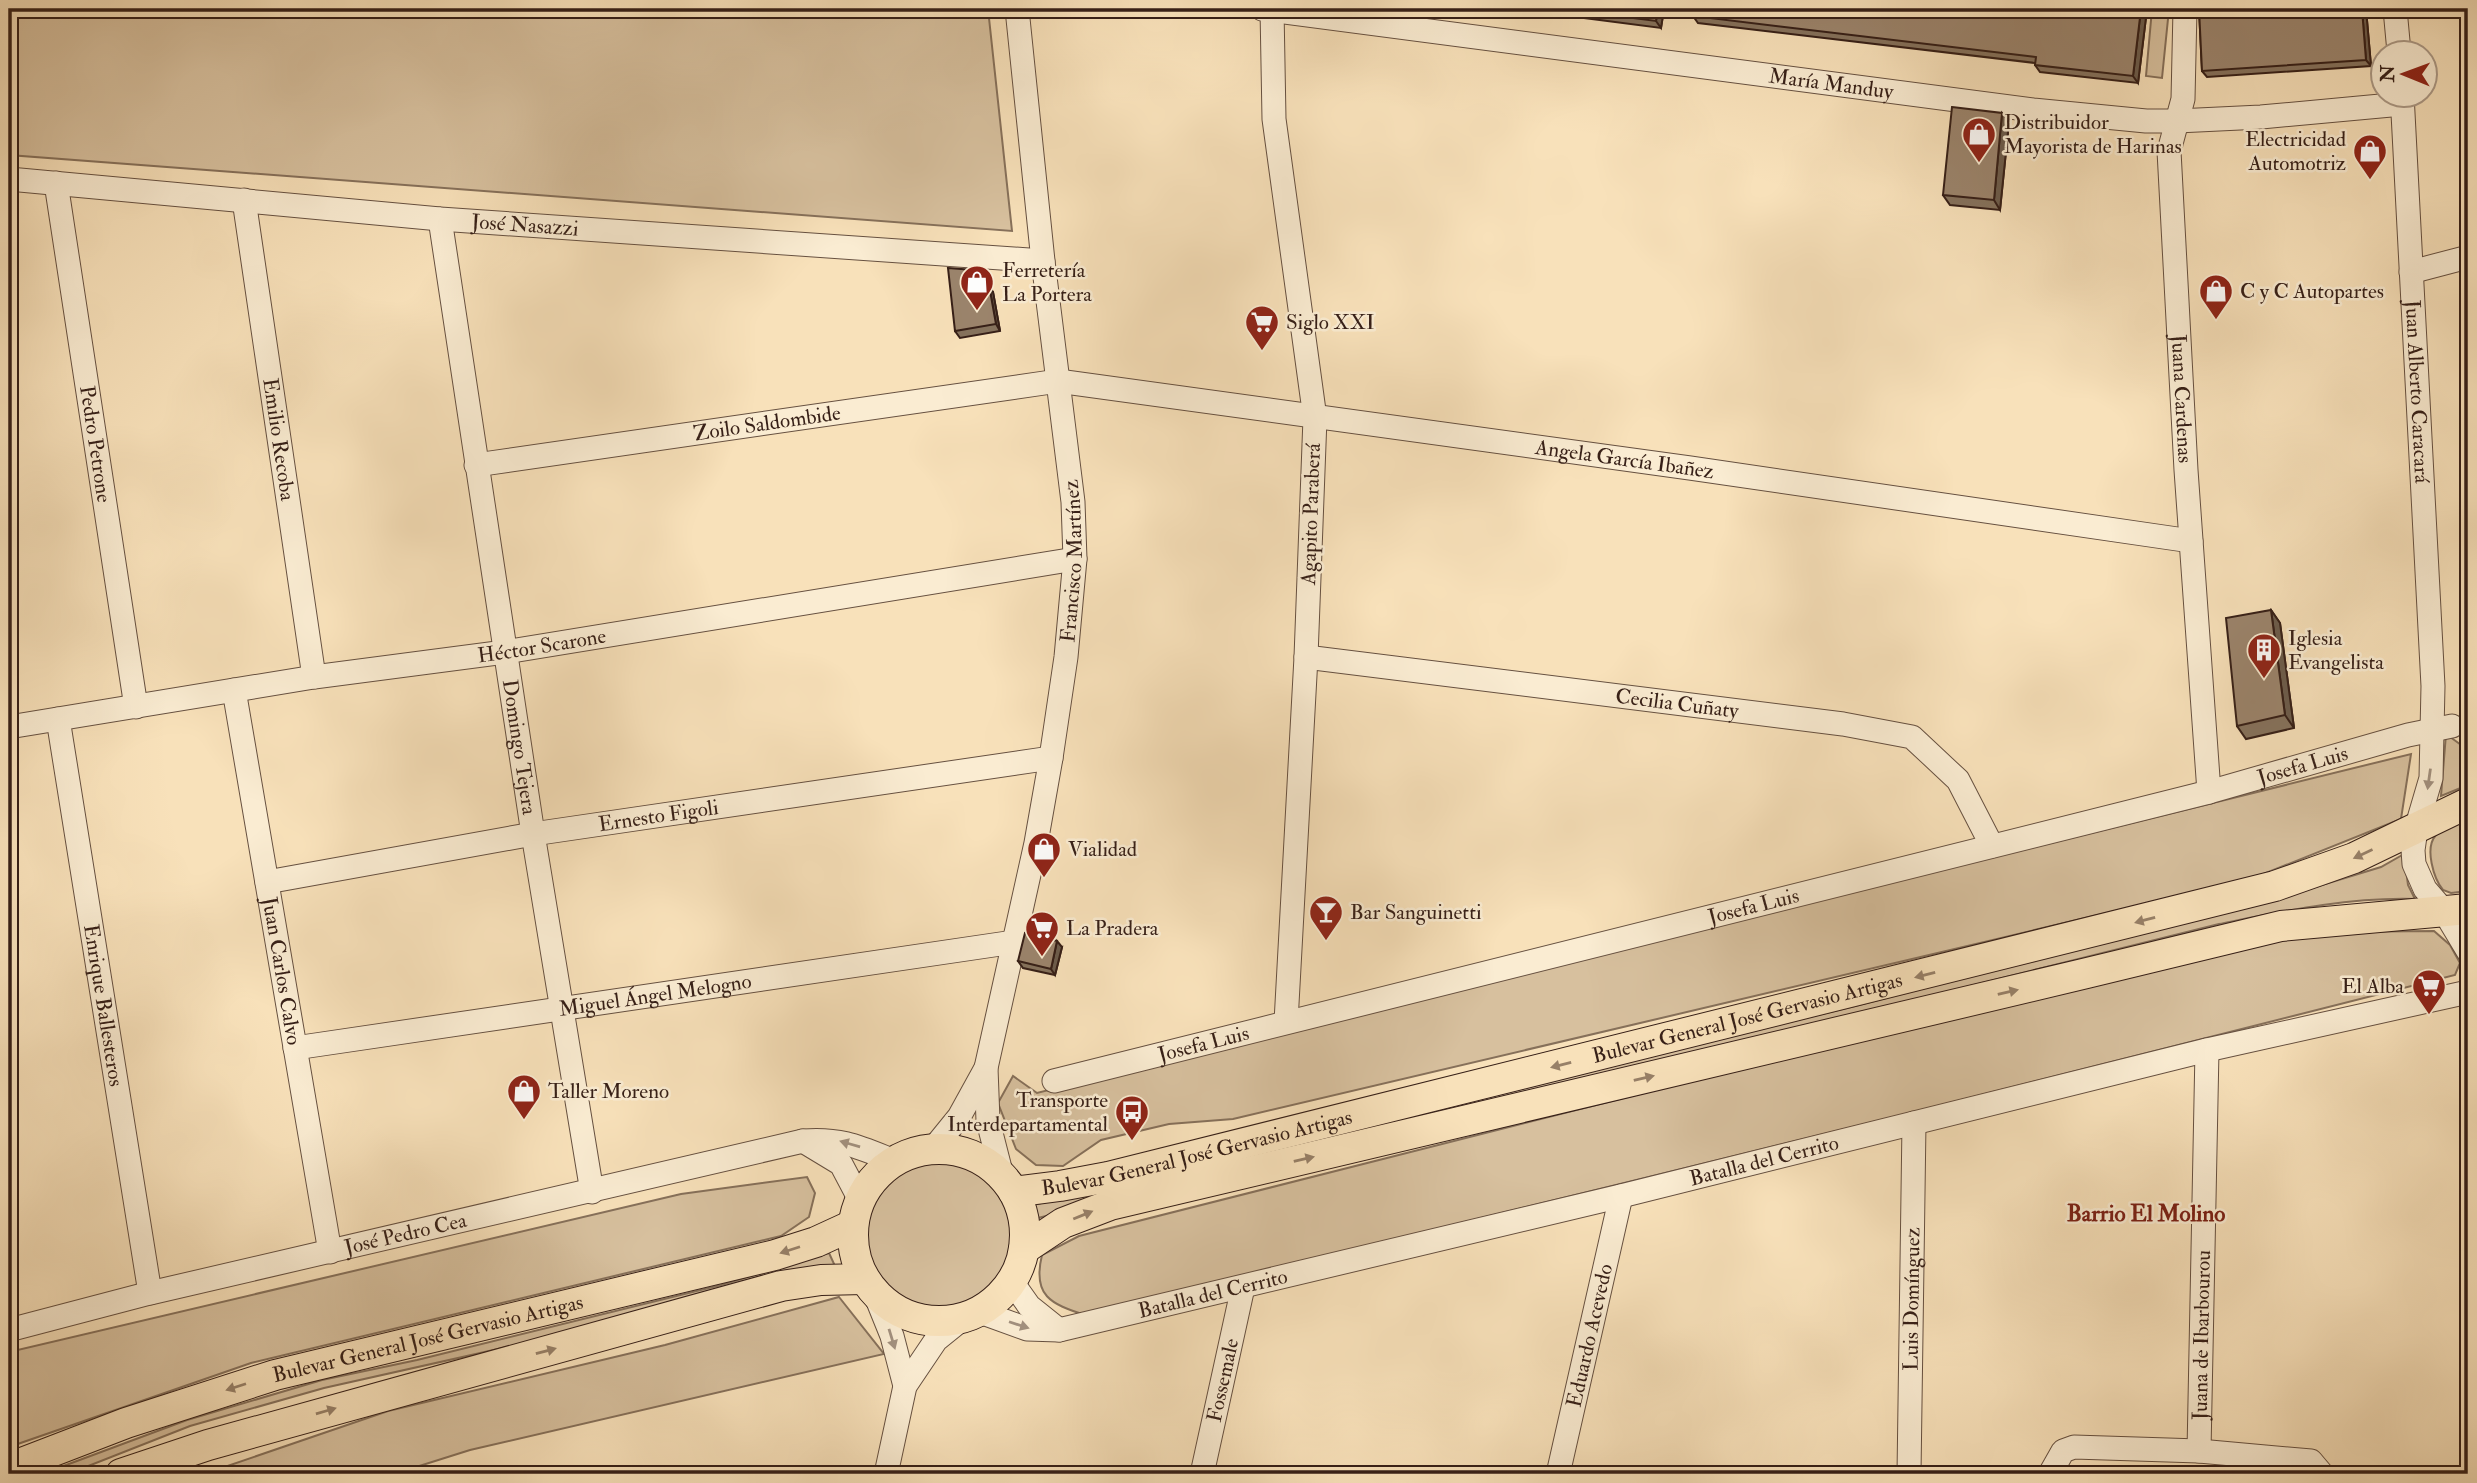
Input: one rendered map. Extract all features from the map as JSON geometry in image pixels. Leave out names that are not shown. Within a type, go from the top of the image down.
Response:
[{"type":"main road","name":"Bulevar General José Gervasio Artigas","points":[[1008,1184],[1060,1186],[1108,1177],[2275,886],[2354,858],[2468,803]]},
{"type":"main road","name":"Bulevar General José Gervasio Artigas","points":[[1024,1249],[1063,1223],[1110,1205],[2197,945],[2281,926],[2456,910]]},
{"type":"main road","points":[[952,1150],[971,1154],[987,1163],[1008,1184],[1024,1219],[1024,1249],[1012,1282],[998,1298],[971,1315],[943,1322],[925,1321],[906,1316],[889,1306],[869,1286],[856,1262],[853,1244],[856,1212],[874,1178],[894,1161],[913,1152],[952,1150]]},
{"type":"main road","name":"Bulevar General José Gervasio Artigas","points":[[9,1468],[126,1423],[275,1375],[775,1255],[816,1242],[856,1212]]},
{"type":"main road","name":"Bulevar General José Gervasio Artigas","points":[[121,1474],[222,1441],[781,1286],[821,1280],[869,1286]]},
{"type":"street","name":"Francisco Martínez","points":[[1008,1184],[988,1121],[986,1068],[1036,843],[1051,758],[1066,657],[1075,559],[1073,502],[1043,261],[1017,9]]},
{"type":"street","name":"María Manduy","points":[[1269,9],[2033,110],[2146,121],[2261,117],[2368,103]]},
{"type":"street","name":"Agapito Paraberá","points":[[1269,9],[1274,120],[1315,418],[1306,657],[1286,1022]]},
{"type":"street","name":"Juana Cardenas","points":[[2185,9],[2183,99],[2169,152],[2191,541],[2209,792]]},
{"type":"street","points":[[2395,9],[2398,38]]},
{"type":"street","name":"Juan Alberto Caracará","points":[[2402,108],[2432,686],[2451,732]]},
{"type":"street","name":"José Nasazzi","points":[[9,179],[440,219],[1043,261]]},
{"type":"street","name":"Pedro Petrone","points":[[55,183],[136,706]]},
{"type":"street","name":"Emilio Recoba","points":[[244,200],[314,677]]},
{"type":"street","name":"Domingo Tejera","points":[[440,219],[533,834],[592,1192]]},
{"type":"street","points":[[2411,272],[2468,257]]},
{"type":"street","name":"Angela García Ibañez","points":[[1058,381],[2191,541]]},
{"type":"street","name":"Zoilo Saldombide","points":[[476,465],[1058,381]]},
{"type":"street","name":"Héctor Scarone","points":[[9,727],[314,677],[505,652],[1075,559]]},
{"type":"street","name":"Cecilia Cuñaty","points":[[1306,657],[1843,724],[1912,737],[1958,780],[1992,846]]},
{"type":"street","name":"Juan Carlos Calvo","points":[[234,690],[330,1252]]},
{"type":"street","name":"Enrique Ballesteros","points":[[58,719],[150,1293]]},
{"type":"street","points":[[2451,732],[2431,778],[2416,829],[2413,850],[2418,876],[2425,889],[2456,910],[2468,951]]},
{"type":"street","name":"Josefa Luis","points":[[1054,1081],[2451,732]]},
{"type":"street","name":"Ernesto Figoli","points":[[267,882],[533,834],[1051,758]]},
{"type":"street","name":"Miguel Ángel Melogno","points":[[295,1048],[1014,942]]},
{"type":"street","name":"Batalla del Cerrito","points":[[971,1315],[1027,1329],[1059,1330],[1621,1196],[2207,1050],[2468,992]]},
{"type":"street","name":"Juana de Ibarbourou","points":[[2199,1451],[2207,1050]]},
{"type":"street","name":"Francisco Martínez","points":[[933,1149],[959,1117],[986,1068]]},
{"type":"street","name":"Luis Domínguez","points":[[1909,1474],[1914,1123]]},
{"type":"street","name":"José Pedro Cea","points":[[9,1330],[150,1293],[803,1141],[828,1139],[851,1144],[894,1161]]},
{"type":"street","points":[[803,1141],[841,1164],[856,1212]]},
{"type":"street","name":"Eduardo Acevedo","points":[[1558,1474],[1621,1196]]},
{"type":"street","points":[[1012,1282],[1029,1306],[1059,1330]]},
{"type":"street","points":[[869,1286],[892,1336],[905,1386]]},
{"type":"street","name":"Fossemale","points":[[1202,1474],[1243,1287]]},
{"type":"street","points":[[886,1474],[905,1386],[936,1340],[971,1315]]},
{"type":"street","points":[[2050,1474],[2063,1451],[2074,1447],[2199,1451],[2316,1468]]},
{"type":"shaded area","points":[[9,9],[988,9],[1012,231],[9,155]]},
{"type":"shaded area","points":[[2152,9],[2169,9],[2162,78],[2146,76]]},
{"type":"shaded area","points":[[2446,734],[2468,750],[2468,785],[2441,796]]},
{"type":"shaded area","points":[[2411,754],[2401,819],[2251,879],[1233,1119],[1169,1124],[1101,1140],[1063,1166],[1036,1165],[1016,1149],[998,1103],[1013,1076],[1037,1093]]},
{"type":"shaded area","points":[[2468,820],[2468,891],[2451,893],[2443,890],[2436,879],[2431,855],[2432,841],[2447,828]]},
{"type":"shaded area","points":[[2404,854],[2408,885],[2415,899],[2341,903],[2219,924],[1038,1218],[1033,1205],[1855,1006],[2312,888],[2381,867]]},
{"type":"shaded area","points":[[2434,931],[2450,945],[2460,963],[2455,975],[1910,1113],[1085,1315],[1054,1302],[1042,1289],[1042,1255],[1079,1236],[2268,939],[2332,932]]},
{"type":"shaded area","points":[[938,1161],[966,1166],[991,1182],[1007,1207],[1012,1235],[1007,1263],[991,1288],[966,1304],[938,1309],[910,1304],[885,1288],[869,1263],[864,1235],[869,1207],[885,1182],[910,1166]]},
{"type":"shaded area","points":[[807,1177],[815,1193],[809,1217],[781,1236],[251,1363],[9,1447],[9,1352],[681,1194]]},
{"type":"shaded area","points":[[829,1253],[835,1266],[601,1326],[324,1388],[190,1426],[68,1474],[42,1474],[187,1420],[322,1380],[417,1360],[721,1285]]},
{"type":"shaded area","points":[[839,1297],[884,1354],[470,1450],[394,1474],[204,1474],[388,1411],[665,1345]]},
{"type":"building","points":[[1562,9],[1658,9],[1656,21]]},
{"type":"building","points":[[1694,9],[2141,9],[2133,76],[2035,65],[2036,57],[1693,16]]},
{"type":"building","points":[[2199,9],[2362,9],[2366,60],[2202,71]]},
{"type":"building","name":"Distribuidor Mayorista de Harinas","points":[[1952,107],[2002,113],[1994,200],[1943,195]]},
{"type":"building","name":"Ferretería La Portera","points":[[948,268],[974,270],[974,287],[989,285],[996,324],[955,331]]},
{"type":"building","name":"Iglesia Evangelista","points":[[2271,610],[2285,715],[2237,726],[2226,618]]},
{"type":"building","name":"La Pradera","points":[[1025,933],[1057,941],[1051,969],[1018,961]]},
{"type":"place","name":"Distribuidor Mayorista de Harinas","points":[[1979,164]]},
{"type":"place","name":"Electricidad Automotriz","points":[[2370,181]]},
{"type":"place","name":"Ferretería La Portera","points":[[977,312]]},
{"type":"place","name":"C y C Autopartes","points":[[2216,321]]},
{"type":"place","name":"Siglo XXI","points":[[1262,352]]},
{"type":"place","name":"Iglesia Evangelista","points":[[2264,680]]},
{"type":"place","name":"Vialidad","points":[[1044,879]]},
{"type":"place","name":"Bar Sanguinetti","points":[[1326,942]]},
{"type":"place","name":"La Pradera","points":[[1042,958]]},
{"type":"place","name":"El Alba","points":[[2429,1016]]},
{"type":"place","name":"Taller Moreno","points":[[524,1121]]},
{"type":"place","name":"Transporte Interdepartamental","points":[[1132,1142]]},
{"type":"district","name":"Barrio El Molino","points":[[2146,1213]]}]
